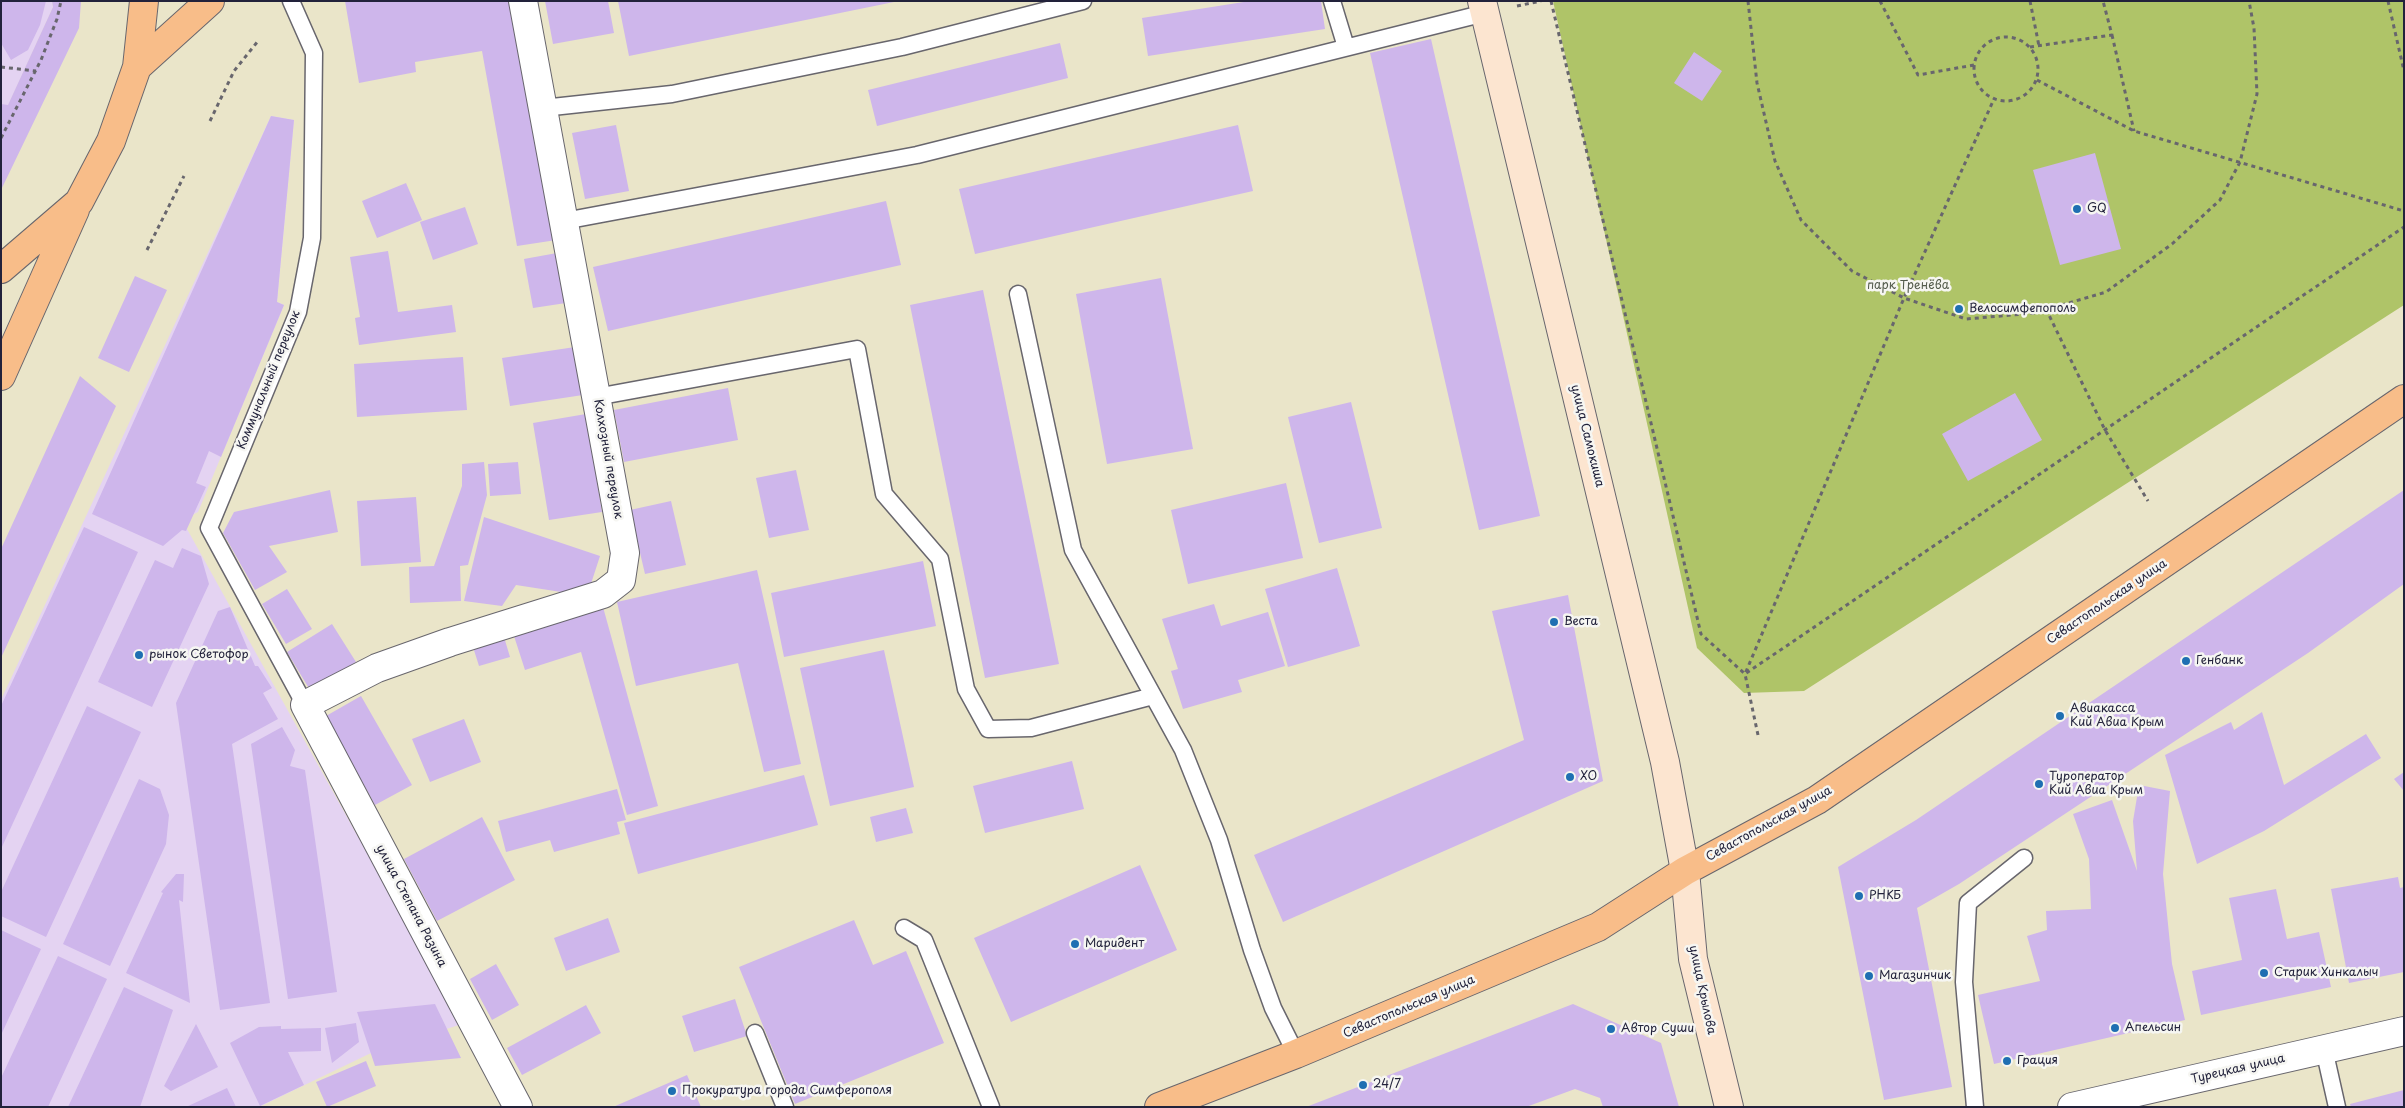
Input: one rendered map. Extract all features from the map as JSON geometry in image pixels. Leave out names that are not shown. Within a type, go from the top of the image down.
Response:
[{"type":"main road","points":[[6,364],[79,202],[111,142],[137,67],[144,1]]},
{"type":"main road","points":[[137,67],[210,1]]},
{"type":"main road","name":"улица Самокиша","points":[[1483,7],[1665,762],[1685,871]]},
{"type":"main road","points":[[1,269],[79,202]]},
{"type":"main road","name":"Севастопольская улица","points":[[1159,1107],[1296,1054],[1598,927],[1685,871],[1817,800],[2404,399]]},
{"type":"main road","name":"улица Крылова","points":[[1685,871],[1694,959],[1729,1107]]},
{"type":"street","name":"Колхозный переулок","points":[[304,705],[377,668],[450,642],[603,594],[621,580],[625,553],[524,1]]},
{"type":"street","name":"улица Степана Разина","points":[[304,705],[518,1107]]},
{"type":"street","name":"Турецкая улица","points":[[2072,1107],[2126,1101],[2324,1049],[2404,1031]]},
{"type":"lane","name":"Коммунальный переулок","points":[[290,1],[314,53],[312,238],[298,312],[208,528],[304,705]]},
{"type":"lane","points":[[543,108],[672,94],[902,47],[1082,1]]},
{"type":"lane","points":[[1332,1],[1346,48]]},
{"type":"lane","points":[[564,221],[918,155],[1346,48],[1483,7]]},
{"type":"lane","points":[[1018,294],[1073,550],[1183,750],[1219,840],[1252,950],[1273,1008],[1296,1054]]},
{"type":"lane","points":[[596,397],[857,349],[884,494],[940,559],[966,689],[988,729],[1031,728],[1153,696]]},
{"type":"lane","points":[[1975,1107],[1964,982],[1968,903],[2024,858]]},
{"type":"lane","points":[[904,928],[924,940],[991,1107]]},
{"type":"lane","points":[[754,1033],[785,1107]]},
{"type":"lane","points":[[2324,1049],[2337,1107]]},
{"type":"path","points":[[1,138],[36,71],[57,19],[62,1]]},
{"type":"path","points":[[1551,1],[1702,634],[1745,674]]},
{"type":"path","points":[[1748,1],[1757,83],[1773,151],[1800,220],[1852,272],[1904,298],[1966,319],[2035,313],[2106,292],[2172,244],[2220,200],[2240,162],[2257,94],[2254,28],[2249,1]]},
{"type":"path","points":[[1880,1],[1918,74],[1974,65]]},
{"type":"path","points":[[2030,1],[2039,46]]},
{"type":"path","points":[[2103,1],[2134,131]]},
{"type":"path","points":[[2388,1],[2404,71]]},
{"type":"path","points":[[2030,47],[2039,66],[2037,80],[2027,94],[2013,101],[1994,99],[1976,82],[1974,65],[1979,50],[1995,38],[2012,37],[2030,47],[2112,35]]},
{"type":"path","points":[[210,121],[234,71],[258,41]]},
{"type":"path","points":[[1,67],[36,71]]},
{"type":"path","points":[[2037,80],[2134,131],[2404,211]]},
{"type":"path","points":[[1758,735],[1745,674],[1904,298],[1994,99]]},
{"type":"path","points":[[147,250],[184,176]]},
{"type":"path","points":[[1745,674],[2404,227]]},
{"type":"path","points":[[2046,309],[2105,430],[2148,501]]},
{"type":"shaded area","points":[[1,1],[52,1],[53,7],[1,121]]},
{"type":"shaded area","name":"рынок Светофор","points":[[271,116],[294,120],[277,302],[284,305],[198,512],[182,520],[462,1024],[369,1054],[259,1107],[1,1107],[1,700]]},
{"type":"green space","name":"парк Тренёва","points":[[1553,1],[2404,1],[2404,305],[1804,691],[1744,693],[1697,648]]},
{"type":"building","points":[[1,1],[46,1],[40,25],[28,50],[11,60],[1,43]]},
{"type":"building","points":[[52,1],[81,1],[79,28],[1,190],[1,104],[8,105],[53,7]]},
{"type":"building","points":[[345,1],[522,1],[563,239],[517,246],[482,51],[415,62],[416,72],[359,83]]},
{"type":"building","points":[[545,1],[608,1],[614,33],[553,44]]},
{"type":"building","points":[[618,1],[893,1],[894,2],[629,56]]},
{"type":"building","points":[[1250,1],[1321,1],[1325,29],[1148,56],[1142,18]]},
{"type":"building","points":[[1431,39],[1540,516],[1479,530],[1370,53]]},
{"type":"building","points":[[1060,43],[1068,78],[877,126],[868,90]]},
{"type":"building","points":[[1694,52],[1722,71],[1702,101],[1674,83]]},
{"type":"building","points":[[271,116],[294,120],[277,302],[284,305],[221,457],[209,451],[196,483],[206,487],[186,531],[182,530],[163,546],[92,514]]},
{"type":"building","points":[[616,125],[629,191],[585,199],[572,133]]},
{"type":"building","points":[[1238,125],[1253,191],[975,254],[959,189]]},
{"type":"building","name":"GQ","points":[[2095,153],[2121,249],[2060,265],[2033,170]]},
{"type":"building","points":[[406,183],[422,220],[377,238],[362,201]]},
{"type":"building","points":[[886,201],[901,265],[608,331],[593,267]]},
{"type":"building","points":[[465,207],[478,244],[433,260],[420,222]]},
{"type":"building","points":[[388,251],[398,312],[452,305],[456,332],[359,345],[355,318],[360,317],[350,257]]},
{"type":"building","points":[[557,253],[566,303],[533,308],[524,259]]},
{"type":"building","points":[[135,276],[167,290],[129,372],[98,358]]},
{"type":"building","points":[[1161,278],[1193,449],[1107,464],[1076,294]]},
{"type":"building","points":[[983,290],[1059,664],[985,678],[910,305]]},
{"type":"building","points":[[575,347],[583,395],[510,406],[502,358]]},
{"type":"building","points":[[463,357],[467,410],[357,417],[354,364]]},
{"type":"building","points":[[80,376],[116,406],[1,658],[1,549]]},
{"type":"building","points":[[728,388],[738,440],[624,462],[614,410]]},
{"type":"building","points":[[2015,393],[2042,440],[1968,481],[1942,434]]},
{"type":"building","points":[[1351,402],[1382,528],[1319,543],[1288,417]]},
{"type":"building","points":[[586,414],[602,512],[549,520],[533,423]]},
{"type":"building","points":[[484,462],[487,495],[468,565],[460,566],[461,601],[410,603],[409,567],[434,566],[462,486],[462,464]]},
{"type":"building","points":[[518,462],[521,494],[490,496],[488,464]]},
{"type":"building","points":[[796,470],[809,530],[769,538],[756,478]]},
{"type":"building","points":[[1286,483],[1303,558],[1188,584],[1171,510]]},
{"type":"building","points":[[330,490],[338,532],[269,546],[287,572],[255,590],[223,533],[234,512]]},
{"type":"building","points":[[2404,490],[2404,584],[2308,653],[1959,884],[1917,908],[1952,1087],[1884,1100],[1838,867],[1916,820]]},
{"type":"building","points":[[416,497],[421,562],[361,566],[357,501]]},
{"type":"building","points":[[671,501],[686,565],[645,574],[630,510]]},
{"type":"building","points":[[484,517],[600,556],[587,596],[516,585],[502,606],[464,601]]},
{"type":"building","points":[[84,527],[138,552],[1,849],[1,706]]},
{"type":"building","points":[[182,548],[201,556],[209,584],[152,707],[98,682],[155,560],[173,568]]},
{"type":"building","points":[[923,561],[936,626],[784,657],[771,593]]},
{"type":"building","points":[[1337,568],[1360,646],[1288,667],[1265,589]]},
{"type":"building","points":[[757,570],[801,764],[764,772],[738,663],[636,686],[617,602]]},
{"type":"building","points":[[287,589],[312,629],[286,644],[262,604]]},
{"type":"building","points":[[1568,595],[1603,781],[1283,922],[1254,855],[1524,740],[1492,611]]},
{"type":"building","points":[[1214,604],[1221,626],[1268,612],[1285,666],[1238,680],[1242,692],[1183,709],[1171,671],[1178,669],[1162,619]]},
{"type":"building","points":[[230,607],[255,666],[258,666],[272,688],[263,693],[278,719],[232,744],[270,1003],[220,1010],[176,703],[218,611]]},
{"type":"building","points":[[603,607],[658,806],[627,815],[581,652],[525,670],[514,636]]},
{"type":"building","points":[[332,624],[356,662],[310,690],[287,652]]},
{"type":"building","points":[[504,637],[510,657],[479,666],[473,647]]},
{"type":"building","points":[[884,650],[914,787],[830,806],[800,668]]},
{"type":"building","points":[[361,696],[412,785],[375,805],[326,716]]},
{"type":"building","points":[[87,706],[141,732],[46,937],[1,916],[1,892]]},
{"type":"building","points":[[2262,712],[2284,785],[2366,734],[2381,758],[2264,831],[2197,864],[2165,755],[2231,722],[2234,730]]},
{"type":"building","points":[[464,719],[481,762],[430,782],[412,739]]},
{"type":"building","points":[[282,727],[295,750],[290,766],[305,770],[337,992],[288,999],[251,744]]},
{"type":"building","points":[[1072,761],[1084,809],[985,833],[973,786]]},
{"type":"building","points":[[2404,772],[2404,791],[2394,779]]},
{"type":"building","points":[[804,775],[818,825],[638,874],[624,823]]},
{"type":"building","points":[[139,779],[160,789],[169,815],[166,844],[110,966],[63,944]]},
{"type":"building","points":[[2139,785],[2170,791],[2163,874],[2172,964],[2185,1020],[1994,1064],[1978,995],[2040,981],[2027,936],[2047,930],[2046,911],[2091,909],[2089,859],[2073,814],[2112,800],[2137,871],[2133,821]]},
{"type":"building","points":[[617,789],[626,820],[617,822],[620,834],[554,852],[550,840],[506,852],[498,821]]},
{"type":"building","points":[[906,808],[913,833],[876,842],[870,817]]},
{"type":"building","points":[[482,817],[515,880],[437,921],[404,859]]},
{"type":"building","name":"Маридент","points":[[1140,865],[1177,950],[1011,1022],[974,938]]},
{"type":"building","points":[[176,874],[184,874],[183,902],[179,900],[190,1003],[126,973],[163,893],[161,892]]},
{"type":"building","points":[[2398,877],[2400,888],[2404,887],[2404,972],[2349,983],[2331,889]]},
{"type":"building","points":[[2276,889],[2287,939],[2319,932],[2331,987],[2201,1015],[2192,971],[2242,960],[2229,898]]},
{"type":"building","points":[[608,918],[620,952],[566,971],[554,938]]},
{"type":"building","points":[[854,920],[873,965],[906,951],[944,1043],[795,1104],[739,967]]},
{"type":"building","points":[[1,930],[41,949],[1,1035]]},
{"type":"building","points":[[58,956],[107,979],[48,1107],[1,1107],[1,1078]]},
{"type":"building","points":[[496,964],[519,1005],[492,1020],[470,979]]},
{"type":"building","points":[[124,987],[173,1010],[140,1107],[68,1107]]},
{"type":"building","points":[[735,999],[747,1036],[694,1052],[682,1016]]},
{"type":"building","points":[[435,1004],[461,1058],[375,1066],[357,1012]]},
{"type":"building","points":[[1573,1004],[1661,1043],[1679,1107],[1603,1107],[1600,1098],[1575,1089],[1526,1107],[1306,1107]]},
{"type":"building","points":[[586,1005],[601,1033],[522,1075],[507,1048]]},
{"type":"building","points":[[356,1023],[359,1042],[332,1063],[325,1028]]},
{"type":"building","points":[[196,1024],[218,1067],[171,1091],[164,1086]]},
{"type":"building","points":[[281,1026],[281,1029],[321,1028],[321,1051],[288,1052],[304,1085],[260,1106],[230,1043],[259,1027]]},
{"type":"building","points":[[366,1061],[376,1086],[327,1107],[316,1082]]},
{"type":"building","name":"Прокуратура города Симферополя","points":[[687,1075],[701,1107],[613,1107]]},
{"type":"building","points":[[227,1088],[236,1107],[186,1107]]},
{"type":"building","points":[[2404,1090],[2404,1107],[2351,1107],[2350,1104]]},
{"type":"place","name":"GQ","points":[[2077,209]]},
{"type":"place","name":"Велосимфепополь","points":[[1959,309]]},
{"type":"place","name":"Веста","points":[[1554,622]]},
{"type":"place","name":"рынок Светофор","points":[[139,655]]},
{"type":"place","name":"Генбанк","points":[[2186,661]]},
{"type":"place","name":"Авиакасса Кий Авиа Крым","points":[[2060,716]]},
{"type":"place","name":"ХО","points":[[1570,777]]},
{"type":"place","name":"Туроператор Кий Авиа Крым","points":[[2039,784]]},
{"type":"place","name":"РНКБ","points":[[1859,896]]},
{"type":"place","name":"Маридент","points":[[1075,944]]},
{"type":"place","name":"Старик Хинкалыч","points":[[2264,973]]},
{"type":"place","name":"Магазинчик","points":[[1869,976]]},
{"type":"place","name":"Апельсин","points":[[2115,1028]]},
{"type":"place","name":"Автор Суши","points":[[1611,1029]]},
{"type":"place","name":"Грация","points":[[2007,1061]]},
{"type":"place","name":"24/7","points":[[1363,1085]]},
{"type":"place","name":"Прокуратура города Симферополя","points":[[672,1091]]}]
